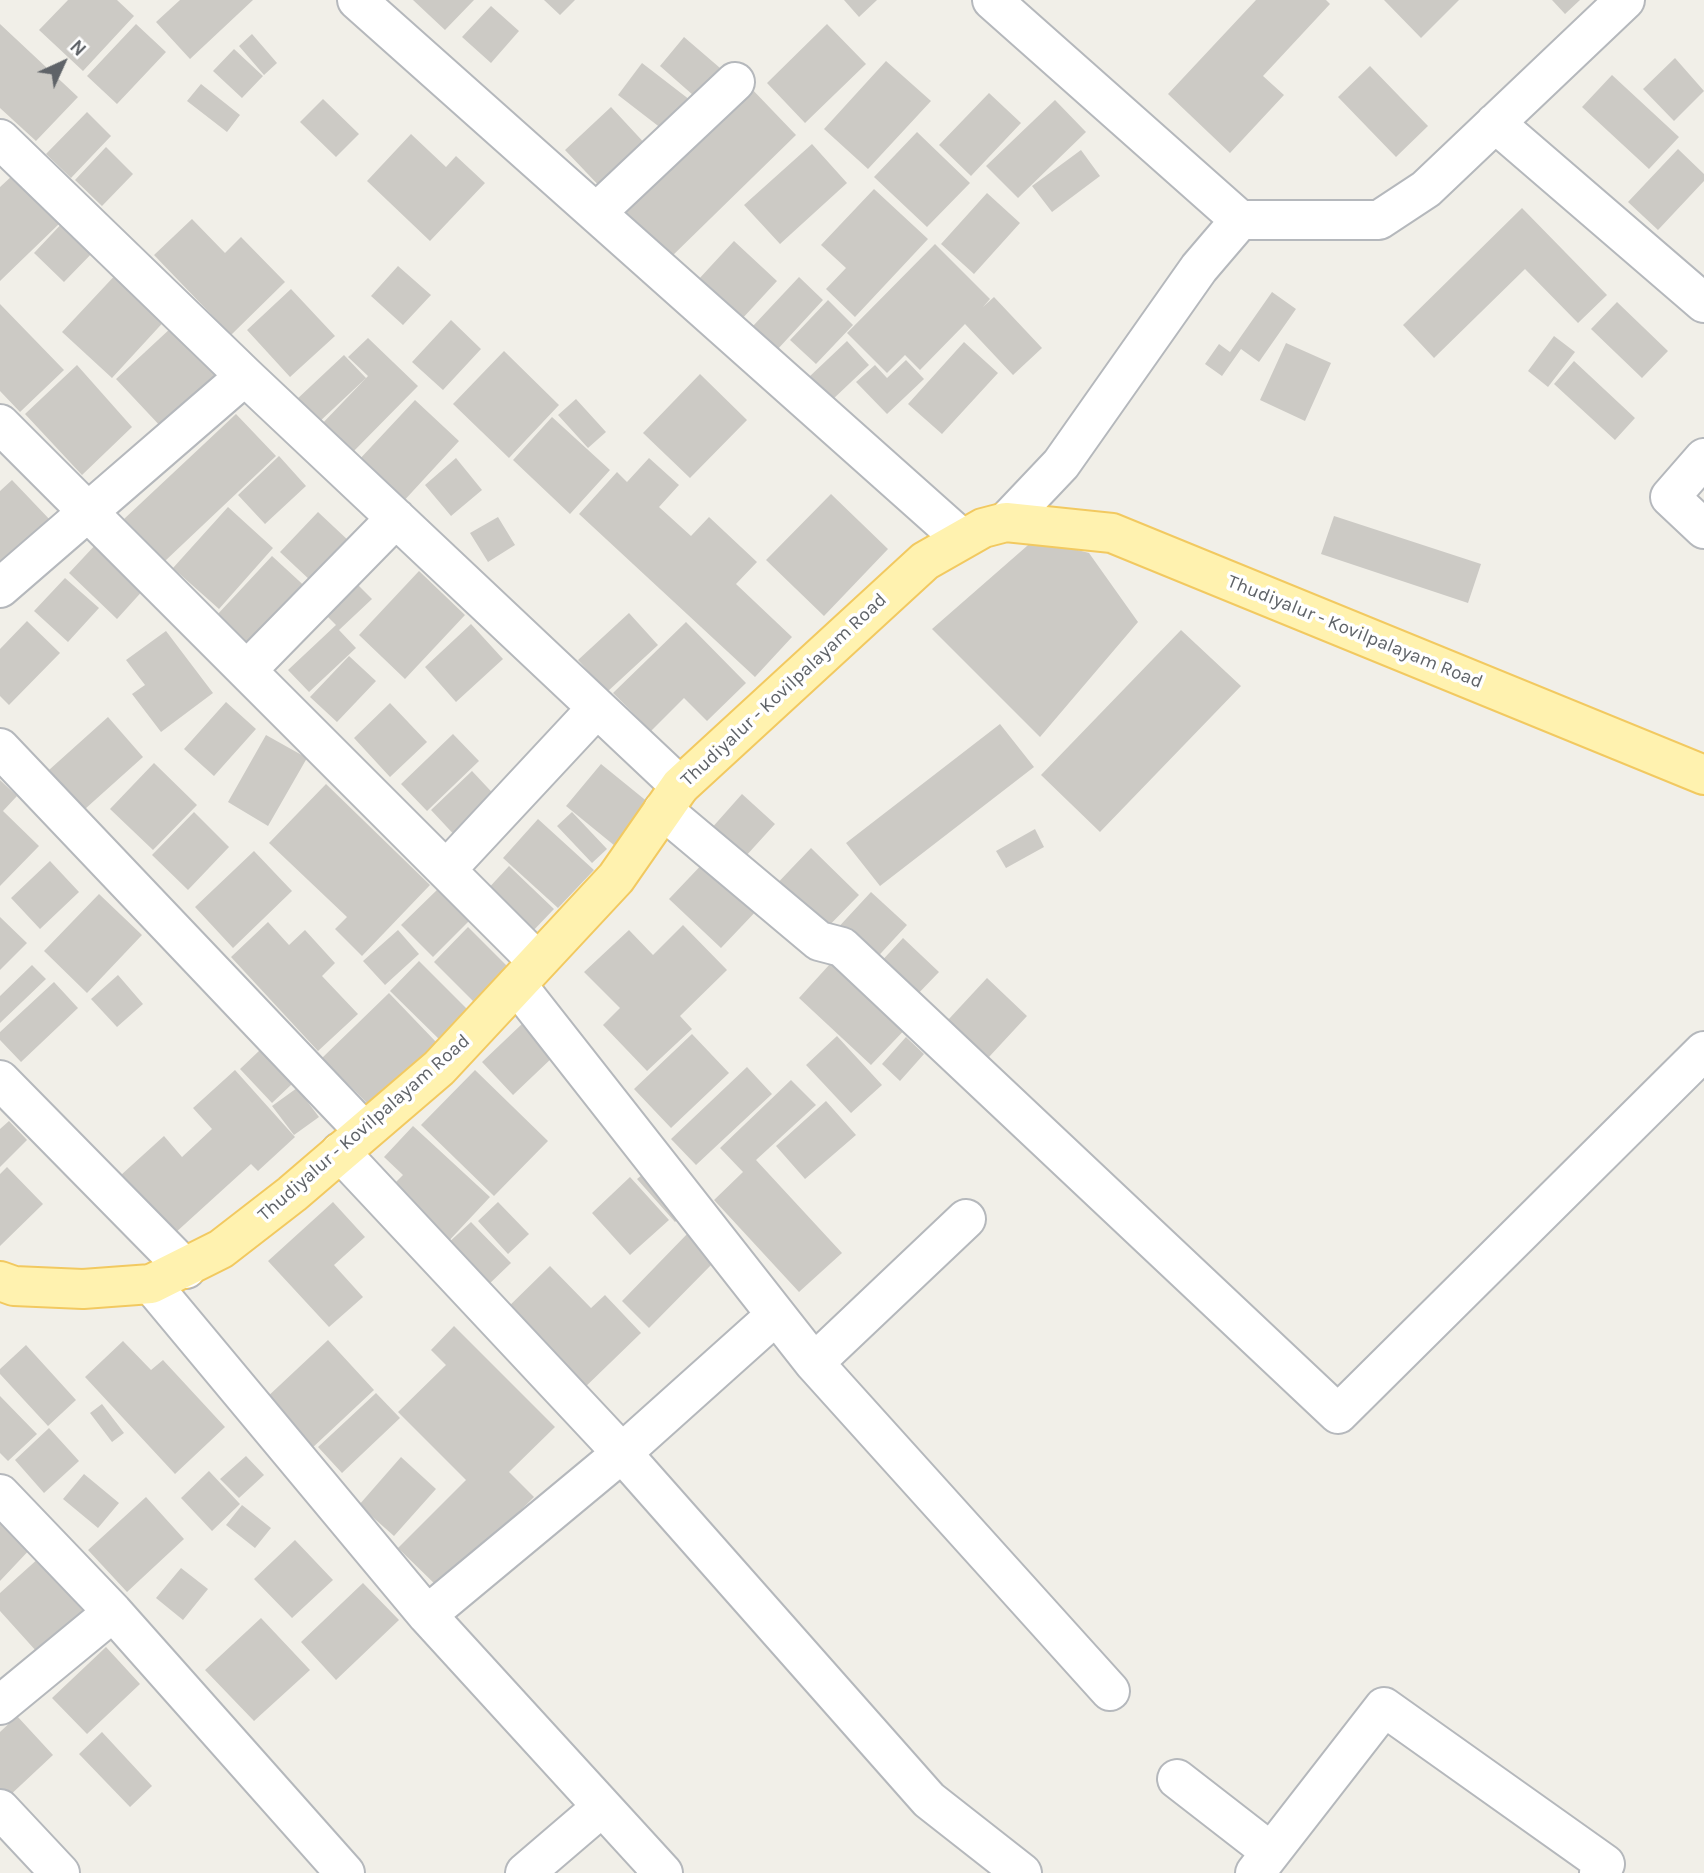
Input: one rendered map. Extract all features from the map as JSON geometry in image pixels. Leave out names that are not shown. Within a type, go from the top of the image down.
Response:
[{"type":"main road","name":"Thudiyalur - Kovilpalayam Road","points":[[5,1291],[151,1284],[186,1269],[221,1249],[439,1069],[616,878],[672,798],[925,561],[983,528],[1006,522],[1112,533],[1704,775]]},
{"type":"street","points":[[356,0],[962,539]]},
{"type":"street","points":[[992,0],[1240,219],[1379,219],[1426,189],[1625,0]]},
{"type":"street","points":[[596,213],[735,82]]},
{"type":"street","points":[[1495,123],[1704,303]]},
{"type":"street","points":[[0,139],[245,376],[597,708],[672,798],[819,941],[842,947],[1338,1414],[1704,1051]]},
{"type":"street","points":[[1006,522],[1062,464],[1199,268],[1240,219]]},
{"type":"street","points":[[0,588],[245,376]]},
{"type":"street","points":[[0,424],[446,870],[527,973],[776,1315],[814,1363],[1110,1692]]},
{"type":"street","points":[[1704,458],[1670,497],[1704,529]]},
{"type":"street","points":[[247,670],[396,518]]},
{"type":"street","points":[[446,870],[597,708]]},
{"type":"street","points":[[0,748],[352,1142],[929,1800],[1022,1873]]},
{"type":"street","points":[[0,1080],[186,1269]]},
{"type":"street","points":[[814,1363],[965,1219]]},
{"type":"street","points":[[151,1284],[427,1615],[663,1873]]},
{"type":"street","points":[[427,1615],[622,1452],[776,1315]]},
{"type":"street","points":[[0,1493],[113,1612],[345,1873]]},
{"type":"street","points":[[0,1704],[113,1612]]},
{"type":"street","points":[[1177,1779],[1263,1863],[1384,1707],[1605,1864],[1599,1873]]},
{"type":"street","points":[[525,1873],[602,1807]]},
{"type":"street","points":[[0,1809],[60,1873]]},
{"type":"building","points":[[68,0],[117,0],[134,16],[83,71],[39,30]]},
{"type":"building","points":[[180,0],[253,0],[190,59],[156,22]]},
{"type":"building","points":[[413,0],[474,0],[445,30]]},
{"type":"building","points":[[544,0],[575,0],[560,15]]},
{"type":"building","points":[[844,0],[877,0],[859,17]]},
{"type":"building","points":[[1256,0],[1326,0],[1330,4],[1263,76],[1284,95],[1230,153],[1168,94]]},
{"type":"building","points":[[1384,0],[1459,0],[1421,38]]},
{"type":"building","points":[[1552,0],[1580,0],[1565,14]]},
{"type":"building","points":[[491,6],[519,31],[491,63],[462,37]]},
{"type":"building","points":[[0,24],[78,97],[36,141],[0,108]]},
{"type":"building","points":[[136,24],[166,52],[117,104],[87,76]]},
{"type":"building","points":[[827,24],[866,64],[805,123],[767,83]]},
{"type":"building","points":[[252,34],[277,63],[264,75],[239,46]]},
{"type":"building","points":[[684,37],[727,74],[702,103],[660,66]]},
{"type":"building","points":[[234,49],[263,76],[242,98],[213,71]]},
{"type":"building","points":[[1675,58],[1704,91],[1674,121],[1643,89]]},
{"type":"building","points":[[886,61],[931,101],[868,169],[824,129]]},
{"type":"building","points":[[642,63],[690,100],[666,132],[618,95]]},
{"type":"building","points":[[1370,66],[1428,126],[1396,157],[1338,97]]},
{"type":"building","points":[[1612,75],[1679,137],[1649,169],[1582,107]]},
{"type":"building","points":[[201,84],[240,115],[227,132],[187,101]]},
{"type":"building","points":[[749,86],[796,135],[668,260],[621,211]]},
{"type":"building","points":[[989,93],[1021,123],[971,176],[939,145]]},
{"type":"building","points":[[323,99],[359,134],[336,157],[300,122]]},
{"type":"building","points":[[1055,100],[1086,132],[1018,198],[986,166]]},
{"type":"building","points":[[611,107],[649,148],[604,191],[565,150]]},
{"type":"building","points":[[87,112],[111,136],[71,178],[46,154]]},
{"type":"building","points":[[917,132],[970,183],[927,227],[874,177]]},
{"type":"building","points":[[411,134],[446,167],[456,156],[485,183],[430,241],[367,181]]},
{"type":"building","points":[[812,144],[847,183],[780,244],[744,205]]},
{"type":"building","points":[[106,147],[133,174],[102,206],[75,180]]},
{"type":"building","points":[[1678,149],[1704,174],[1704,181],[1658,230],[1628,202]]},
{"type":"building","points":[[1081,150],[1100,176],[1052,212],[1032,186]]},
{"type":"building","points":[[13,175],[59,224],[0,281],[0,187]]},
{"type":"building","points":[[874,189],[928,239],[855,317],[826,289],[846,268],[821,245]]},
{"type":"building","points":[[987,193],[1020,223],[974,274],[941,244]]},
{"type":"building","points":[[1522,208],[1607,295],[1578,323],[1525,269],[1434,358],[1403,325]]},
{"type":"building","points":[[66,219],[97,248],[64,282],[34,253]]},
{"type":"building","points":[[192,219],[225,253],[241,237],[285,282],[231,335],[154,255]]},
{"type":"building","points":[[734,241],[777,281],[741,320],[698,280]]},
{"type":"building","points":[[935,244],[990,299],[983,307],[994,297],[1042,348],[1013,375],[965,324],[920,370],[905,355],[887,373],[847,333]]},
{"type":"building","points":[[398,266],[431,295],[403,325],[371,296]]},
{"type":"building","points":[[120,270],[169,316],[112,378],[62,332]]},
{"type":"building","points":[[799,277],[823,300],[777,350],[753,326]]},
{"type":"building","points":[[291,289],[335,336],[290,377],[247,330]]},
{"type":"building","points":[[1272,292],[1296,309],[1259,362],[1241,349],[1222,376],[1205,364],[1219,344],[1230,352]]},
{"type":"building","points":[[828,300],[853,325],[816,364],[790,340]]},
{"type":"building","points":[[1617,302],[1668,351],[1642,378],[1591,329]]},
{"type":"building","points":[[0,304],[64,370],[20,412],[0,391]]},
{"type":"building","points":[[451,320],[481,349],[443,390],[412,362]]},
{"type":"building","points":[[172,327],[218,378],[163,429],[116,379]]},
{"type":"building","points":[[1554,336],[1575,352],[1548,387],[1528,371]]},
{"type":"building","points":[[368,338],[418,386],[349,456],[319,427],[368,376],[348,357]]},
{"type":"building","points":[[847,341],[869,365],[831,401],[809,377]]},
{"type":"building","points":[[964,342],[998,373],[942,434],[908,404]]},
{"type":"building","points":[[1286,343],[1331,363],[1305,421],[1260,400]]},
{"type":"building","points":[[504,351],[559,405],[509,458],[453,404]]},
{"type":"building","points":[[344,355],[366,378],[317,424],[295,401]]},
{"type":"building","points":[[906,360],[924,379],[887,414],[856,382],[875,365],[887,378]]},
{"type":"building","points":[[1574,361],[1635,418],[1615,440],[1554,384]]},
{"type":"building","points":[[77,365],[132,427],[82,475],[25,414]]},
{"type":"building","points":[[700,374],[747,420],[690,478],[643,433]]},
{"type":"building","points":[[576,399],[606,432],[588,448],[558,415]]},
{"type":"building","points":[[415,400],[459,441],[401,504],[357,462]]},
{"type":"building","points":[[236,414],[276,456],[165,561],[124,519]]},
{"type":"building","points":[[552,417],[610,470],[570,514],[513,460]]},
{"type":"building","points":[[279,456],[306,486],[265,524],[238,495]]},
{"type":"building","points":[[456,458],[482,490],[451,516],[425,485]]},
{"type":"building","points":[[649,458],[679,485],[659,507],[691,536],[709,517],[757,562],[736,584],[792,637],[755,677],[579,514],[617,472],[627,482]]},
{"type":"building","points":[[12,480],[52,522],[0,565],[0,491]]},
{"type":"building","points":[[831,494],[888,549],[824,616],[766,560]]},
{"type":"building","points":[[228,507],[273,548],[219,609],[173,568]]},
{"type":"building","points":[[318,512],[350,542],[312,582],[280,552]]},
{"type":"building","points":[[1334,516],[1481,564],[1468,603],[1321,554]]},
{"type":"building","points":[[498,517],[515,545],[488,562],[470,533]]},
{"type":"building","points":[[1035,539],[1089,553],[1138,622],[1040,737],[932,629]]},
{"type":"building","points":[[98,542],[146,587],[117,619],[69,573]]},
{"type":"building","points":[[272,556],[311,592],[255,652],[216,616]]},
{"type":"building","points":[[419,571],[465,615],[405,679],[359,635]]},
{"type":"building","points":[[348,575],[372,599],[339,630],[356,648],[309,692],[288,670],[336,625],[316,605]]},
{"type":"building","points":[[65,578],[99,608],[68,642],[34,611]]},
{"type":"building","points":[[629,613],[658,645],[607,692],[578,660]]},
{"type":"building","points":[[27,621],[60,653],[9,705],[0,696],[0,649]]},
{"type":"building","points":[[686,622],[746,683],[707,721],[684,698],[651,731],[613,693]]},
{"type":"building","points":[[471,624],[503,659],[456,702],[425,667]]},
{"type":"building","points":[[1181,630],[1241,686],[1100,832],[1041,775]]},
{"type":"building","points":[[166,631],[213,693],[161,732],[132,694],[145,685],[126,660]]},
{"type":"building","points":[[349,656],[376,681],[337,722],[310,697]]},
{"type":"building","points":[[226,702],[256,729],[214,776],[184,749]]},
{"type":"building","points":[[390,703],[427,742],[390,777],[354,738]]},
{"type":"building","points":[[108,717],[143,757],[85,809],[49,770]]},
{"type":"building","points":[[1000,724],[1034,767],[880,886],[846,843]]},
{"type":"building","points":[[453,734],[479,761],[427,811],[401,784]]},
{"type":"building","points":[[266,735],[307,758],[268,826],[228,802]]},
{"type":"building","points":[[154,763],[197,805],[153,850],[110,809]]},
{"type":"building","points":[[601,764],[649,803],[615,846],[566,806]]},
{"type":"building","points":[[472,771],[502,803],[460,841],[431,810]]},
{"type":"building","points":[[0,780],[17,796],[3,811],[39,846],[0,886]]},
{"type":"building","points":[[326,784],[430,885],[362,956],[335,929],[347,917],[269,843]]},
{"type":"building","points":[[742,794],[775,824],[735,868],[702,839]]},
{"type":"building","points":[[194,812],[229,847],[188,890],[152,855]]},
{"type":"building","points":[[572,812],[607,849],[592,863],[557,826]]},
{"type":"building","points":[[538,819],[594,870],[558,908],[503,858]]},
{"type":"building","points":[[1035,829],[1044,847],[1006,868],[996,851]]},
{"type":"building","points":[[811,848],[859,895],[817,938],[769,892]]},
{"type":"building","points":[[254,851],[292,891],[233,948],[195,907]]},
{"type":"building","points":[[708,858],[760,907],[721,948],[669,899]]},
{"type":"building","points":[[50,861],[79,892],[40,929],[11,898]]},
{"type":"building","points":[[509,866],[554,909],[530,934],[485,892]]},
{"type":"building","points":[[439,888],[470,920],[433,957],[401,925]]},
{"type":"building","points":[[871,892],[907,925],[870,965],[834,932]]},
{"type":"building","points":[[99,894],[142,935],[87,993],[44,951]]},
{"type":"building","points":[[0,917],[27,943],[0,970]]},
{"type":"building","points":[[268,922],[289,945],[305,930],[335,963],[322,976],[358,1014],[318,1051],[231,957]]},
{"type":"building","points":[[683,925],[727,970],[680,1016],[692,1029],[647,1071],[603,1025],[620,1008],[584,972],[629,930],[653,955]]},
{"type":"building","points":[[468,927],[514,973],[480,1008],[434,962]]},
{"type":"building","points":[[398,930],[419,954],[385,985],[363,961]]},
{"type":"building","points":[[903,938],[939,972],[913,999],[877,966]]},
{"type":"building","points":[[840,953],[913,1021],[871,1065],[799,998]]},
{"type":"building","points":[[419,961],[474,1016],[445,1045],[390,991]]},
{"type":"building","points":[[32,965],[46,979],[0,1023],[0,996]]},
{"type":"building","points":[[118,975],[143,1004],[117,1027],[91,999]]},
{"type":"building","points":[[987,978],[1027,1016],[989,1057],[948,1020]]},
{"type":"building","points":[[54,982],[78,1008],[21,1062],[0,1040],[0,1032]]},
{"type":"building","points":[[389,993],[437,1043],[371,1107],[322,1058]]},
{"type":"building","points":[[523,1023],[554,1056],[513,1095],[482,1062]]},
{"type":"building","points":[[692,1034],[729,1073],[671,1128],[634,1089]]},
{"type":"building","points":[[837,1036],[882,1085],[851,1113],[806,1065]]},
{"type":"building","points":[[906,1037],[924,1054],[900,1081],[882,1064]]},
{"type":"building","points":[[260,1050],[292,1084],[272,1103],[240,1069]]},
{"type":"building","points":[[747,1067],[772,1094],[696,1165],[671,1139]]},
{"type":"building","points":[[235,1070],[295,1137],[258,1171],[251,1164],[174,1234],[121,1175],[164,1136],[182,1157],[212,1129],[193,1108]]},
{"type":"building","points":[[475,1070],[548,1141],[494,1196],[421,1125]]},
{"type":"building","points":[[791,1080],[816,1105],[756,1160],[842,1253],[799,1292],[714,1200],[743,1172],[720,1148]]},
{"type":"building","points":[[297,1088],[319,1117],[294,1135],[272,1106]]},
{"type":"building","points":[[826,1101],[856,1135],[805,1179],[776,1146]]},
{"type":"building","points":[[9,1121],[27,1140],[0,1167],[0,1129]]},
{"type":"building","points":[[413,1126],[490,1197],[444,1246],[386,1192],[403,1175],[384,1157]]},
{"type":"building","points":[[7,1167],[43,1204],[0,1246],[0,1174]]},
{"type":"building","points":[[649,1169],[686,1211],[675,1222],[637,1179]]},
{"type":"building","points":[[630,1177],[669,1220],[630,1255],[592,1213]]},
{"type":"building","points":[[333,1202],[365,1237],[334,1265],[363,1297],[329,1327],[268,1261]]},
{"type":"building","points":[[498,1202],[529,1234],[508,1254],[478,1221]]},
{"type":"building","points":[[471,1222],[511,1263],[486,1287],[446,1245]]},
{"type":"building","points":[[689,1232],[716,1260],[649,1328],[622,1301]]},
{"type":"building","points":[[550,1266],[591,1308],[605,1295],[641,1333],[579,1393],[502,1313]]},
{"type":"building","points":[[454,1326],[555,1427],[509,1472],[534,1497],[441,1590],[398,1548],[466,1480],[398,1412],[446,1365],[431,1350]]},
{"type":"building","points":[[328,1340],[374,1390],[310,1450],[264,1400]]},
{"type":"building","points":[[123,1341],[151,1370],[163,1360],[225,1427],[175,1474],[85,1377]]},
{"type":"building","points":[[26,1345],[76,1400],[48,1426],[0,1374],[0,1369]]},
{"type":"building","points":[[376,1393],[400,1418],[342,1473],[318,1447]]},
{"type":"building","points":[[0,1396],[37,1434],[8,1461],[0,1453]]},
{"type":"building","points":[[102,1404],[124,1433],[112,1442],[90,1413]]},
{"type":"building","points":[[49,1428],[79,1461],[44,1493],[15,1460]]},
{"type":"building","points":[[246,1456],[264,1475],[239,1498],[220,1479]]},
{"type":"building","points":[[401,1457],[436,1489],[394,1536],[359,1505]]},
{"type":"building","points":[[209,1471],[240,1504],[212,1531],[181,1498]]},
{"type":"building","points":[[84,1474],[119,1503],[98,1528],[63,1499]]},
{"type":"building","points":[[146,1497],[184,1539],[127,1592],[88,1550]]},
{"type":"building","points":[[242,1505],[271,1528],[255,1548],[226,1525]]},
{"type":"building","points":[[0,1513],[34,1545],[0,1581]]},
{"type":"building","points":[[295,1540],[333,1580],[292,1618],[254,1579]]},
{"type":"building","points":[[40,1557],[86,1609],[37,1652],[0,1611],[0,1593]]},
{"type":"building","points":[[181,1568],[208,1589],[183,1620],[156,1598]]},
{"type":"building","points":[[363,1583],[399,1620],[336,1680],[301,1642]]},
{"type":"building","points":[[261,1618],[310,1670],[254,1721],[205,1670]]},
{"type":"building","points":[[106,1647],[140,1684],[87,1734],[52,1698]]},
{"type":"building","points":[[17,1716],[53,1755],[6,1799],[0,1793],[0,1732]]},
{"type":"building","points":[[102,1732],[152,1786],[130,1807],[79,1754]]}]
